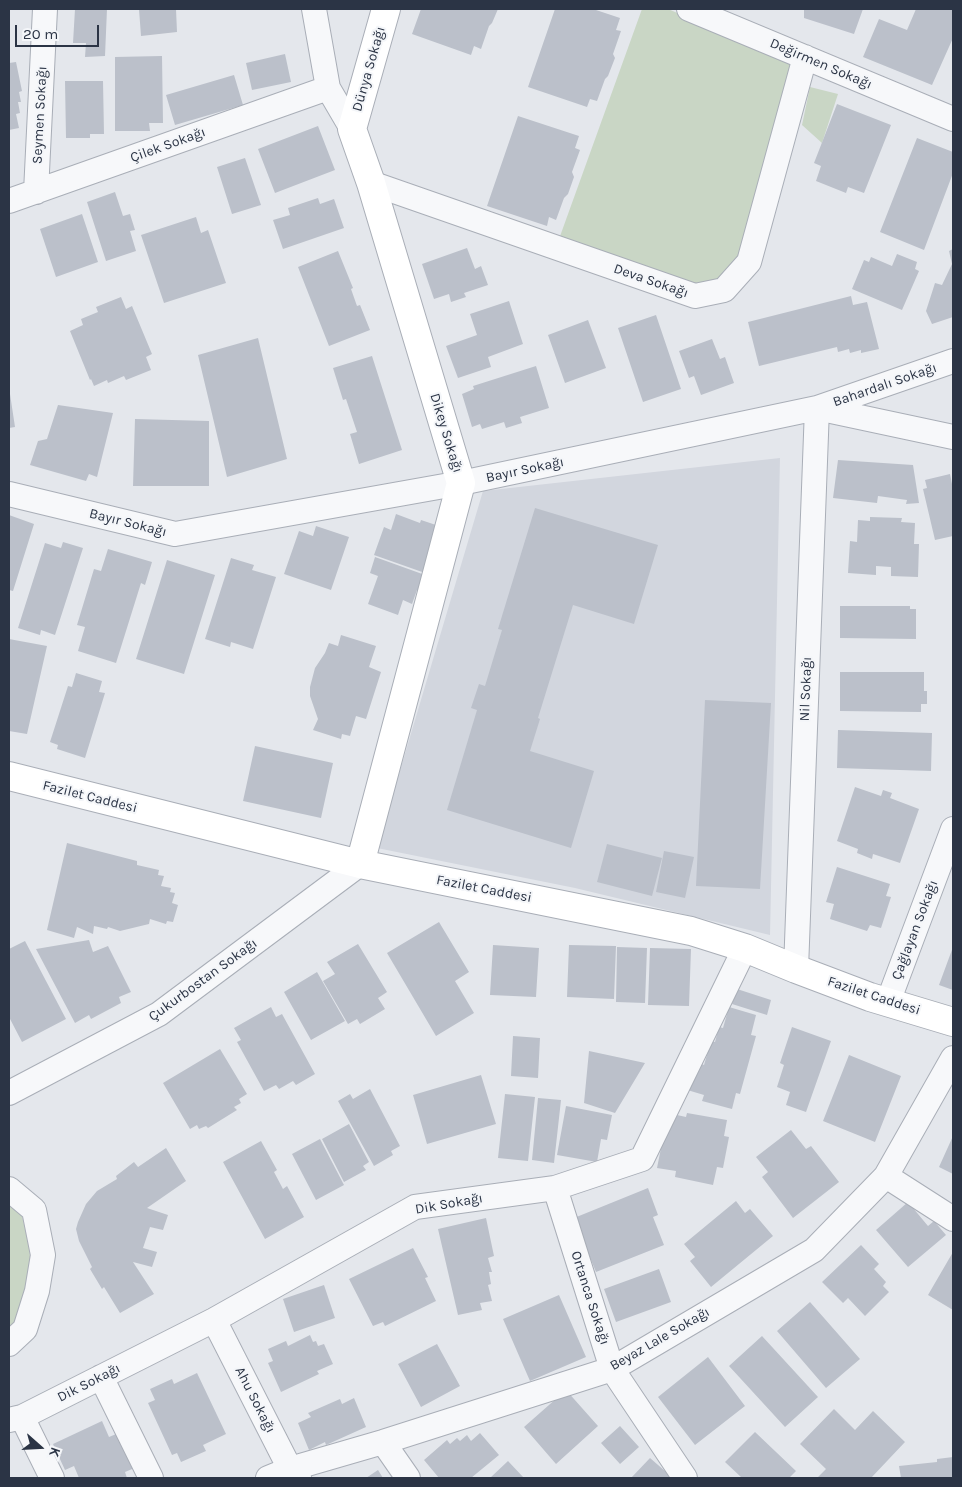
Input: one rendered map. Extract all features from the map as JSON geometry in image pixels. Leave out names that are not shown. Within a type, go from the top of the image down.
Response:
[{"type":"street","name":"Seymen Sokağı","points":[[36,192],[45,9]]},
{"type":"street","name":"Dikey Sokağı","points":[[314,9],[328,88],[352,129],[371,182],[461,483],[360,864]]},
{"type":"street","name":"Dünya Sokağı","points":[[352,129],[386,9]]},
{"type":"street","name":"Değirmen Sokağı","points":[[689,9],[952,115]]},
{"type":"street","name":"Deva Sokağı","points":[[371,182],[695,296],[724,290],[749,262],[805,57]]},
{"type":"street","name":"Çilek Sokağı","points":[[9,201],[328,88]]},
{"type":"street","name":"Bahardalı Sokağı","points":[[817,408],[953,361]]},
{"type":"street","name":"Bayır Sokağı","points":[[9,494],[175,534],[461,483],[817,408],[953,437]]},
{"type":"street","name":"Nil Sokağı","points":[[796,969],[817,408]]},
{"type":"street","name":"Fazilet Caddesi","points":[[9,776],[360,864],[691,932],[745,948],[796,969],[888,1002],[953,1022]]},
{"type":"street","name":"Çağlayan Sokağı","points":[[888,1002],[953,829]]},
{"type":"street","name":"Çukurbostan Sokağı","points":[[9,1093],[159,1014],[360,864]]},
{"type":"street","name":"Dik Sokağı","points":[[15,1418],[214,1320],[415,1207],[555,1188],[642,1159],[745,948]]},
{"type":"street","name":"Beyaz Lale Sokağı","points":[[268,1478],[294,1474],[383,1442],[612,1368],[814,1250],[886,1176],[953,1058]]},
{"type":"street","points":[[886,1176],[953,1219]]},
{"type":"street","name":"Ortanca Sokağı","points":[[555,1188],[612,1368],[685,1478]]},
{"type":"street","points":[[9,1189],[34,1210],[43,1255],[37,1291],[25,1329],[9,1344]]},
{"type":"street","name":"Ahu Sokağı","points":[[214,1320],[294,1474]]},
{"type":"street","points":[[101,1377],[151,1478]]},
{"type":"street","points":[[15,1418],[52,1478]]},
{"type":"street","points":[[383,1442],[408,1478]]},
{"type":"shaded area","points":[[780,458],[770,935],[575,888],[377,848],[483,491]]},
{"type":"green space","points":[[642,9],[668,9],[794,63],[741,259],[719,283],[697,290],[559,239]]},
{"type":"green space","points":[[810,87],[838,94],[822,143],[802,125]]},
{"type":"green space","points":[[9,1198],[22,1216],[29,1246],[32,1276],[9,1347]]},
{"type":"building","points":[[75,9],[107,9],[105,56],[85,57],[86,43],[73,43]]},
{"type":"building","points":[[139,9],[176,9],[177,32],[141,36]]},
{"type":"building","points":[[421,9],[498,9],[489,26],[481,49],[474,46],[471,55],[412,34]]},
{"type":"building","points":[[555,9],[593,9],[620,18],[616,30],[621,31],[613,54],[615,58],[597,101],[590,99],[587,107],[528,87]]},
{"type":"building","points":[[804,9],[863,9],[854,34],[804,18]]},
{"type":"building","points":[[916,9],[953,9],[953,38],[932,85],[863,57],[879,19],[907,30]]},
{"type":"building","points":[[285,54],[291,82],[252,90],[246,63]]},
{"type":"building","points":[[162,56],[163,123],[149,123],[150,131],[115,131],[115,57]]},
{"type":"building","points":[[16,62],[22,91],[19,92],[21,102],[18,102],[20,113],[16,114],[19,128],[9,130],[9,63]]},
{"type":"building","points":[[234,75],[243,105],[175,125],[166,95]]},
{"type":"building","points":[[65,81],[103,81],[104,134],[90,134],[90,138],[66,138]]},
{"type":"building","points":[[837,104],[891,125],[864,193],[848,187],[846,193],[816,181],[821,166],[814,163]]},
{"type":"building","points":[[518,116],[579,136],[575,148],[580,150],[572,172],[574,177],[568,194],[564,198],[556,220],[549,217],[547,226],[487,206]]},
{"type":"building","points":[[318,126],[335,170],[275,193],[258,149]]},
{"type":"building","points":[[917,138],[953,152],[953,173],[924,250],[880,232]]},
{"type":"building","points":[[245,158],[261,205],[232,214],[217,167]]},
{"type":"building","points":[[115,192],[123,216],[130,214],[135,230],[130,231],[136,251],[106,261],[87,202]]},
{"type":"building","points":[[318,198],[320,204],[334,199],[344,228],[283,249],[273,220],[290,215],[288,208]]},
{"type":"building","points":[[82,214],[98,262],[56,277],[40,229]]},
{"type":"building","points":[[196,217],[201,233],[208,230],[226,283],[164,303],[141,235]]},
{"type":"building","points":[[467,248],[475,269],[481,266],[488,285],[464,293],[466,297],[451,302],[449,294],[434,299],[422,264]]},
{"type":"building","points":[[953,249],[953,317],[932,324],[926,311],[935,283],[942,285],[952,264],[949,251]]},
{"type":"building","points":[[338,251],[353,288],[351,289],[357,306],[360,305],[370,330],[329,346],[298,267]]},
{"type":"building","points":[[897,254],[917,262],[915,269],[919,271],[902,310],[852,289],[864,260],[869,262],[871,257],[892,266]]},
{"type":"building","points":[[851,296],[853,305],[867,302],[879,349],[861,353],[861,350],[850,353],[849,349],[838,352],[837,347],[759,366],[748,322]]},
{"type":"building","points":[[121,297],[126,309],[132,306],[152,354],[146,357],[151,370],[126,380],[124,376],[108,383],[107,380],[94,386],[70,331],[83,325],[81,319],[98,312],[96,307]]},
{"type":"building","points":[[509,301],[523,344],[488,357],[491,367],[458,378],[446,346],[477,335],[470,314]]},
{"type":"building","points":[[656,315],[681,389],[643,402],[618,328]]},
{"type":"building","points":[[588,320],[606,368],[565,383],[548,335]]},
{"type":"building","points":[[258,338],[287,459],[227,477],[198,355]]},
{"type":"building","points":[[712,339],[720,359],[725,357],[734,383],[701,395],[694,376],[689,378],[679,351]]},
{"type":"building","points":[[372,356],[402,450],[359,464],[350,434],[357,432],[346,399],[343,400],[333,368]]},
{"type":"building","points":[[536,366],[549,408],[520,417],[522,423],[506,428],[504,422],[482,429],[480,424],[472,427],[462,394],[474,389],[473,386]]},
{"type":"building","points":[[9,395],[15,427],[9,428]]},
{"type":"building","points":[[58,405],[113,413],[97,477],[89,474],[86,481],[30,465],[38,441],[47,439]]},
{"type":"building","points":[[135,419],[209,421],[209,486],[133,486]]},
{"type":"building","points":[[838,460],[913,465],[919,503],[906,504],[907,500],[878,496],[877,503],[833,498]]},
{"type":"building","points":[[950,474],[953,489],[953,536],[935,540],[923,489],[927,488],[925,480]]},
{"type":"building","points":[[535,508],[658,545],[634,624],[573,605],[538,718],[540,719],[530,751],[594,771],[571,848],[447,810],[477,710],[471,708],[479,684],[485,686],[502,630],[498,629]]},
{"type":"building","points":[[396,514],[420,523],[421,520],[439,526],[425,573],[374,555],[384,527],[391,530]]},
{"type":"building","points":[[9,515],[34,524],[13,591],[9,590]]},
{"type":"building","points":[[870,517],[902,518],[901,522],[915,523],[914,544],[919,544],[918,577],[891,576],[891,567],[876,566],[876,575],[848,573],[850,541],[857,542],[858,520],[870,521]]},
{"type":"building","points":[[316,526],[349,537],[331,590],[284,574],[299,531],[313,536]]},
{"type":"building","points":[[63,542],[83,548],[55,635],[41,630],[40,635],[18,628],[45,543],[61,548]]},
{"type":"building","points":[[108,549],[152,562],[145,585],[141,583],[116,663],[78,651],[85,627],[77,625],[94,569],[101,571]]},
{"type":"building","points":[[375,557],[425,575],[412,604],[403,600],[398,615],[368,604],[378,576],[370,573]]},
{"type":"building","points":[[231,558],[254,565],[252,570],[276,577],[253,649],[231,642],[230,647],[205,639]]},
{"type":"building","points":[[167,560],[215,575],[184,674],[136,659]]},
{"type":"building","points":[[840,606],[910,606],[910,609],[916,609],[916,639],[840,638]]},
{"type":"building","points":[[341,635],[376,646],[369,667],[381,672],[366,719],[356,716],[350,736],[342,734],[341,739],[313,730],[318,719],[310,696],[310,687],[315,668],[329,643],[338,646]]},
{"type":"building","points":[[9,639],[47,646],[27,734],[9,731]]},
{"type":"building","points":[[840,672],[924,672],[924,691],[927,691],[927,704],[921,704],[921,712],[840,711]]},
{"type":"building","points":[[76,673],[102,681],[99,692],[105,693],[85,758],[57,749],[58,745],[50,742],[68,686],[72,687]]},
{"type":"building","points":[[705,700],[771,703],[760,889],[696,886]]},
{"type":"building","points":[[838,730],[932,733],[931,771],[837,768]]},
{"type":"building","points":[[255,746],[333,763],[321,818],[243,801]]},
{"type":"building","points":[[855,787],[881,796],[883,790],[892,793],[890,798],[919,809],[900,863],[873,854],[872,859],[857,853],[858,849],[837,841]]},
{"type":"building","points":[[67,843],[137,861],[137,865],[159,870],[158,875],[164,876],[161,886],[171,888],[170,892],[175,893],[172,903],[178,905],[173,922],[167,921],[166,924],[150,919],[149,924],[120,931],[108,927],[107,929],[94,926],[93,934],[77,927],[74,938],[47,930]]},
{"type":"building","points":[[607,844],[662,858],[652,896],[597,882]]},
{"type":"building","points":[[664,851],[694,857],[685,898],[656,892]]},
{"type":"building","points":[[837,867],[890,884],[886,896],[891,897],[881,928],[870,925],[867,931],[830,919],[834,904],[826,902]]},
{"type":"building","points":[[439,922],[469,972],[455,981],[474,1013],[436,1036],[387,953]]},
{"type":"building","points":[[89,940],[93,952],[108,946],[131,992],[119,997],[121,1003],[91,1019],[89,1015],[75,1023],[36,949]]},
{"type":"building","points":[[25,941],[66,1019],[22,1042],[9,1017],[9,949]]},
{"type":"building","points":[[358,944],[387,992],[378,998],[385,1009],[360,1024],[357,1019],[348,1024],[323,981],[335,974],[327,962]]},
{"type":"building","points":[[493,945],[539,948],[536,997],[490,995]]},
{"type":"building","points":[[569,945],[616,946],[614,999],[567,997]]},
{"type":"building","points":[[617,947],[647,948],[645,1003],[616,1002]]},
{"type":"building","points":[[953,947],[953,990],[939,985]]},
{"type":"building","points":[[650,948],[691,949],[689,1006],[648,1005]]},
{"type":"building","points":[[317,972],[345,1021],[311,1040],[284,992]]},
{"type":"building","points":[[737,989],[771,1000],[767,1015],[732,1004]]},
{"type":"building","points":[[271,1007],[276,1017],[282,1014],[315,1074],[296,1085],[293,1081],[279,1089],[276,1085],[264,1091],[237,1042],[241,1040],[234,1028]]},
{"type":"building","points":[[729,1007],[756,1015],[751,1035],[756,1036],[740,1094],[736,1093],[732,1109],[702,1101],[704,1095],[684,1089],[697,1062],[704,1065],[711,1041],[715,1042],[719,1027],[723,1028]]},
{"type":"building","points":[[792,1027],[831,1041],[806,1112],[786,1105],[790,1092],[777,1087],[784,1065],[780,1063]]},
{"type":"building","points":[[513,1036],[540,1038],[538,1078],[511,1076]]},
{"type":"building","points":[[220,1049],[247,1094],[239,1099],[241,1103],[234,1107],[237,1110],[208,1128],[206,1126],[199,1129],[197,1125],[190,1129],[163,1083]]},
{"type":"building","points":[[589,1051],[645,1063],[615,1113],[584,1103]]},
{"type":"building","points":[[849,1055],[901,1076],[875,1142],[823,1121]]},
{"type":"building","points":[[481,1075],[496,1124],[427,1144],[413,1095]]},
{"type":"building","points":[[370,1089],[400,1146],[391,1151],[393,1155],[374,1166],[338,1101],[350,1094],[353,1099]]},
{"type":"building","points":[[505,1094],[535,1097],[528,1161],[498,1158]]},
{"type":"building","points":[[538,1098],[561,1100],[554,1163],[532,1160]]},
{"type":"building","points":[[566,1106],[612,1115],[607,1140],[601,1139],[597,1162],[557,1155]]},
{"type":"building","points":[[668,1113],[686,1117],[687,1113],[727,1120],[724,1136],[729,1137],[723,1168],[717,1167],[713,1185],[675,1177],[676,1171],[657,1168]]},
{"type":"building","points":[[349,1124],[369,1162],[363,1166],[366,1170],[344,1182],[322,1139]]},
{"type":"building","points":[[791,1130],[806,1149],[811,1146],[839,1182],[793,1218],[762,1177],[768,1172],[756,1157]]},
{"type":"building","points":[[953,1136],[953,1174],[939,1167]]},
{"type":"building","points":[[320,1139],[344,1185],[316,1200],[292,1154]]},
{"type":"building","points":[[261,1141],[277,1170],[274,1172],[283,1189],[287,1186],[304,1217],[265,1239],[223,1162]]},
{"type":"building","points":[[166,1148],[186,1181],[147,1208],[168,1215],[163,1230],[150,1227],[143,1248],[157,1252],[152,1267],[133,1262],[154,1294],[120,1313],[90,1269],[92,1267],[79,1241],[76,1229],[86,1204],[97,1191],[117,1179],[116,1176],[134,1162],[138,1167]]},
{"type":"building","points":[[648,1188],[658,1215],[653,1217],[664,1245],[596,1272],[574,1218]]},
{"type":"building","points":[[736,1201],[745,1213],[750,1209],[773,1236],[711,1287],[690,1261],[695,1257],[684,1244]]},
{"type":"building","points":[[908,1202],[928,1226],[934,1221],[946,1235],[908,1267],[876,1230]]},
{"type":"building","points":[[486,1218],[494,1256],[488,1258],[492,1272],[489,1272],[491,1284],[488,1285],[492,1301],[480,1303],[482,1310],[458,1315],[438,1229]]},
{"type":"building","points":[[861,1245],[879,1264],[874,1269],[886,1282],[883,1286],[889,1292],[865,1316],[848,1298],[843,1303],[822,1282]]},
{"type":"building","points":[[413,1248],[428,1277],[425,1278],[436,1301],[385,1326],[383,1322],[373,1326],[349,1279]]},
{"type":"building","points":[[953,1252],[953,1310],[928,1295]]},
{"type":"building","points":[[659,1269],[671,1302],[616,1322],[604,1289]]},
{"type":"building","points":[[324,1285],[335,1318],[294,1332],[283,1299]]},
{"type":"building","points":[[559,1295],[586,1357],[530,1381],[503,1319]]},
{"type":"building","points":[[810,1302],[860,1359],[826,1388],[777,1331]]},
{"type":"building","points":[[310,1335],[313,1342],[316,1341],[318,1346],[324,1344],[333,1364],[317,1371],[319,1374],[281,1392],[268,1363],[273,1361],[268,1349],[286,1341],[288,1346]]},
{"type":"building","points":[[762,1336],[818,1397],[785,1427],[729,1366]]},
{"type":"building","points":[[437,1344],[460,1386],[421,1407],[398,1364]]},
{"type":"building","points":[[708,1357],[745,1406],[695,1445],[658,1397]]},
{"type":"building","points":[[197,1373],[226,1434],[203,1445],[206,1451],[181,1462],[177,1453],[172,1455],[148,1403],[155,1400],[150,1389],[172,1379],[174,1384]]},
{"type":"building","points":[[566,1390],[598,1426],[556,1464],[524,1427]]},
{"type":"building","points":[[354,1398],[366,1427],[326,1445],[325,1442],[309,1450],[298,1423],[311,1417],[308,1413],[340,1399],[342,1404]]},
{"type":"building","points":[[834,1409],[855,1430],[873,1411],[905,1442],[871,1478],[817,1478],[826,1469],[800,1444]]},
{"type":"building","points":[[102,1421],[109,1437],[121,1432],[137,1467],[125,1472],[127,1478],[79,1478],[74,1466],[65,1470],[53,1444]]},
{"type":"building","points":[[620,1426],[639,1447],[620,1464],[601,1443]]},
{"type":"building","points":[[755,1432],[796,1471],[789,1478],[742,1478],[725,1462]]},
{"type":"building","points":[[480,1433],[499,1455],[471,1478],[439,1478],[424,1460],[447,1440],[450,1444],[457,1438],[460,1441],[467,1435],[471,1441]]},
{"type":"building","points":[[953,1457],[953,1478],[901,1478],[899,1466],[937,1462],[937,1459]]},
{"type":"building","points":[[650,1458],[673,1478],[631,1478]]},
{"type":"building","points":[[508,1461],[524,1478],[490,1478]]},
{"type":"building","points":[[378,1470],[383,1478],[366,1478]]}]
